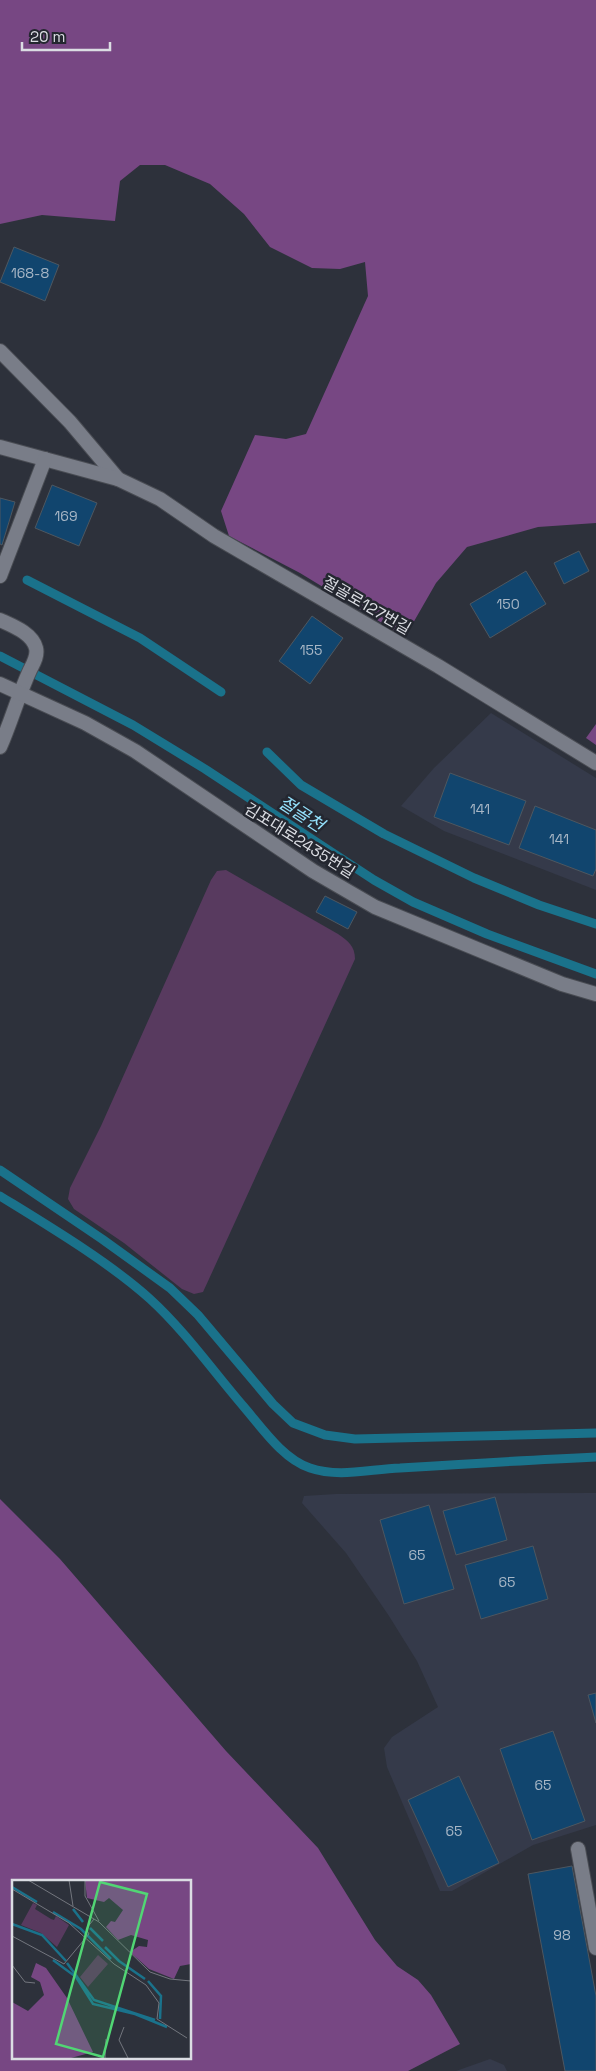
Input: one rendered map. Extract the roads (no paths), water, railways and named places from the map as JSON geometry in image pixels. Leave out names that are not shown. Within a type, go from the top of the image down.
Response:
[{"type":"lane","name":"절골로127번길","points":[[0,351],[70,422],[118,479]]},
{"type":"lane","name":"절골로127번길","points":[[0,447],[118,479],[160,499],[214,536],[438,666],[596,763]]},
{"type":"lane","points":[[0,576],[45,459]]},
{"type":"lane","points":[[0,620],[21,630],[34,642],[36,656],[21,689],[0,747]]},
{"type":"lane","name":"김포대로2435번길","points":[[0,684],[21,689],[135,751],[305,865],[375,907],[562,984],[596,994]]},
{"type":"lane","points":[[578,1849],[596,1948]]},
{"type":"waterway","points":[[27,580],[140,638],[221,692]]},
{"type":"waterway","name":"절골천","points":[[0,656],[133,725],[205,769],[374,880],[413,902],[487,934],[596,974]]},
{"type":"waterway","points":[[267,752],[301,785],[384,834],[474,878],[539,905],[596,924]]},
{"type":"waterway","points":[[0,1170],[170,1288],[198,1315],[273,1404],[293,1423],[325,1435],[355,1439],[596,1433]]},
{"type":"waterway","points":[[0,1196],[116,1271],[150,1299],[187,1338],[274,1442],[300,1464],[321,1471],[343,1473],[596,1457]]}]
